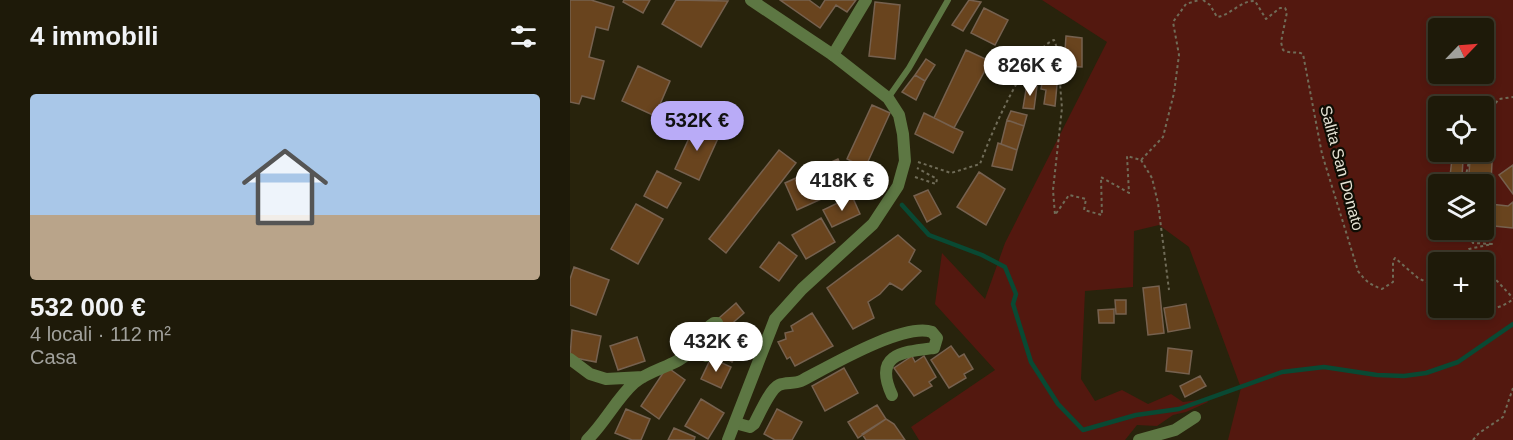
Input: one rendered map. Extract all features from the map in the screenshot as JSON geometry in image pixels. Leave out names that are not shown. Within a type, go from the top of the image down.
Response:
[{"type":"street","points":[[728,440],[775,319],[801,289],[873,224],[898,186],[905,161],[899,115],[888,98],[833,55],[751,0]]},
{"type":"street","points":[[833,55],[866,0]]},
{"type":"street","points":[[587,440],[633,384],[686,356],[709,326],[717,323],[719,329],[708,342],[706,356]]},
{"type":"street","points":[[735,423],[750,427],[773,389],[778,385],[799,382],[858,351],[901,335],[918,330],[932,332],[937,338],[934,348],[902,352],[889,361],[885,375],[892,394]]},
{"type":"street","points":[[570,359],[590,374],[606,379],[643,377]]},
{"type":"street","points":[[1139,440],[1175,430],[1195,417]]},
{"type":"lane","points":[[888,98],[909,68],[948,0]]},
{"type":"path","name":"Salita San Donato","points":[[902,172],[936,184],[937,179],[917,169],[918,162],[951,173],[980,164],[1004,107],[1031,62],[1046,43],[1054,40],[1057,48],[1062,108],[1053,190],[1054,214],[1069,195],[1086,199],[1084,210],[1102,215],[1101,177],[1129,193],[1127,156],[1141,160],[1163,137],[1174,93],[1179,55],[1173,22],[1186,4],[1203,0],[1210,5],[1217,17],[1226,16],[1247,0],[1255,1],[1266,20],[1280,8],[1285,8],[1287,12],[1281,42],[1283,50],[1290,54],[1299,52],[1303,54],[1322,154],[1358,271],[1372,286],[1382,289],[1393,282],[1395,258],[1418,278],[1428,283]]},
{"type":"path","points":[[1494,105],[1499,99],[1513,97]]},
{"type":"path","points":[[1141,160],[1152,178],[1158,203],[1169,290]]},
{"type":"path","points":[[1469,252],[1469,249],[1492,244],[1473,243],[1472,240]]},
{"type":"path","points":[[1494,278],[1513,299],[1494,308]]},
{"type":"path","points":[[1473,440],[1479,433],[1503,417],[1513,387]]},
{"type":"shaded area","points":[[1042,0],[1513,0],[1513,440],[1228,440],[1241,388],[1189,247],[1159,225],[1134,231],[1133,287],[1085,291],[1081,379],[1095,401],[1122,390],[1148,404],[1171,394],[1183,402],[1206,399],[1208,402],[1173,415],[1157,426],[1137,425],[1125,440],[919,440],[911,427],[995,370],[935,304],[942,253],[985,299],[1005,243],[1107,42]]},
{"type":"building","points":[[570,0],[591,0],[614,7],[608,30],[596,27],[589,57],[604,61],[594,99],[582,96],[579,104],[570,102]]},
{"type":"building","points":[[624,0],[650,0],[643,13],[623,2]]},
{"type":"building","points":[[676,0],[728,1],[701,47],[662,24]]},
{"type":"building","points":[[780,0],[809,0],[820,8],[825,0],[856,0],[847,12],[836,5],[820,28]]},
{"type":"building","points":[[969,0],[981,2],[963,31],[952,25]]},
{"type":"building","points":[[875,2],[900,5],[895,59],[869,56]]},
{"type":"building","points":[[984,8],[1008,20],[995,45],[971,33]]},
{"type":"building","points":[[1066,36],[1082,38],[1082,67],[1064,66]]},
{"type":"building","points":[[966,50],[990,61],[954,128],[934,118]]},
{"type":"building","points":[[1046,51],[1053,52],[1054,57],[1046,56]]},
{"type":"building","points":[[926,59],[935,65],[925,81],[915,75]]},
{"type":"building","points":[[638,66],[670,81],[655,116],[622,101]]},
{"type":"building","points":[[1044,72],[1058,74],[1055,106],[1044,104],[1046,90],[1041,89]]},
{"type":"building","points":[[915,75],[925,81],[916,100],[902,92]]},
{"type":"building","points":[[1027,84],[1037,86],[1034,109],[1023,108]]},
{"type":"building","points":[[872,105],[890,113],[865,168],[847,159]]},
{"type":"building","points":[[1011,111],[1027,115],[1024,126],[1007,120]]},
{"type":"building","points":[[924,113],[963,132],[953,153],[915,134]]},
{"type":"building","points":[[1007,120],[1024,126],[1017,150],[1001,144]]},
{"type":"building","points":[[695,125],[719,136],[699,180],[675,169]]},
{"type":"building","points":[[998,143],[1017,150],[1012,170],[992,166]]},
{"type":"building","points":[[779,150],[796,163],[726,253],[709,239]]},
{"type":"building","points":[[838,159],[850,186],[797,210],[785,183]]},
{"type":"building","points":[[1452,162],[1463,162],[1462,174],[1450,174]]},
{"type":"building","points":[[1470,162],[1492,162],[1491,174],[1469,174]]},
{"type":"building","points":[[1513,165],[1513,194],[1499,175]]},
{"type":"building","points":[[657,171],[681,183],[667,208],[644,196]]},
{"type":"building","points":[[979,172],[1005,189],[986,225],[957,207]]},
{"type":"building","points":[[928,190],[941,214],[927,222],[914,196]]},
{"type":"building","points":[[852,196],[860,214],[832,227],[823,210]]},
{"type":"building","points":[[1513,202],[1513,228],[1494,226],[1494,204],[1508,206]]},
{"type":"building","points":[[636,204],[663,219],[638,264],[611,249]]},
{"type":"building","points":[[821,218],[835,242],[806,259],[792,235]]},
{"type":"building","points":[[898,235],[915,250],[909,262],[921,271],[902,290],[890,283],[868,302],[874,318],[853,329],[827,288]]},
{"type":"building","points":[[779,242],[797,256],[779,281],[760,267]]},
{"type":"building","points":[[574,267],[609,280],[596,315],[570,305],[570,279]]},
{"type":"building","points":[[1159,286],[1164,333],[1148,335],[1143,288]]},
{"type":"building","points":[[1115,300],[1126,300],[1126,314],[1116,314]]},
{"type":"building","points":[[736,303],[744,313],[727,328],[719,318]]},
{"type":"building","points":[[1186,304],[1190,328],[1168,332],[1164,308]]},
{"type":"building","points":[[1114,309],[1114,323],[1099,323],[1098,310]]},
{"type":"building","points":[[812,313],[833,346],[795,366],[790,357],[787,359],[778,342],[786,339],[785,333],[793,331],[791,326]]},
{"type":"building","points":[[723,327],[745,342],[732,362],[710,348]]},
{"type":"building","points":[[572,330],[601,336],[596,362],[570,357]]},
{"type":"building","points":[[637,337],[645,361],[618,370],[610,346]]},
{"type":"building","points":[[951,346],[959,357],[964,354],[973,369],[964,374],[966,378],[949,388],[931,360]]},
{"type":"building","points":[[1168,348],[1192,351],[1189,374],[1166,371]]},
{"type":"building","points":[[912,356],[915,362],[924,356],[936,377],[929,382],[932,386],[914,396],[894,368]]},
{"type":"building","points":[[711,358],[731,367],[721,388],[701,379]]},
{"type":"building","points":[[667,367],[685,380],[659,419],[641,406]]},
{"type":"building","points":[[844,368],[858,393],[825,411],[812,386]]},
{"type":"building","points":[[1200,376],[1206,386],[1185,397],[1180,386]]},
{"type":"building","points":[[701,399],[724,413],[708,439],[685,426]]},
{"type":"building","points":[[877,405],[886,419],[858,438],[848,422]]},
{"type":"building","points":[[626,409],[650,419],[641,440],[632,440],[615,433]]},
{"type":"building","points":[[777,409],[802,422],[792,440],[775,440],[764,434]]},
{"type":"building","points":[[886,419],[894,424],[905,440],[866,440],[862,434]]},
{"type":"building","points":[[674,428],[695,437],[694,440],[668,440]]},
{"type":"waterway","points":[[902,205],[929,235],[982,255],[1005,267],[1016,294],[1013,304],[1031,362],[1058,404],[1083,430],[1136,415],[1179,409],[1282,372],[1324,367],[1377,375],[1404,376],[1426,373],[1458,362],[1513,324]]}]
